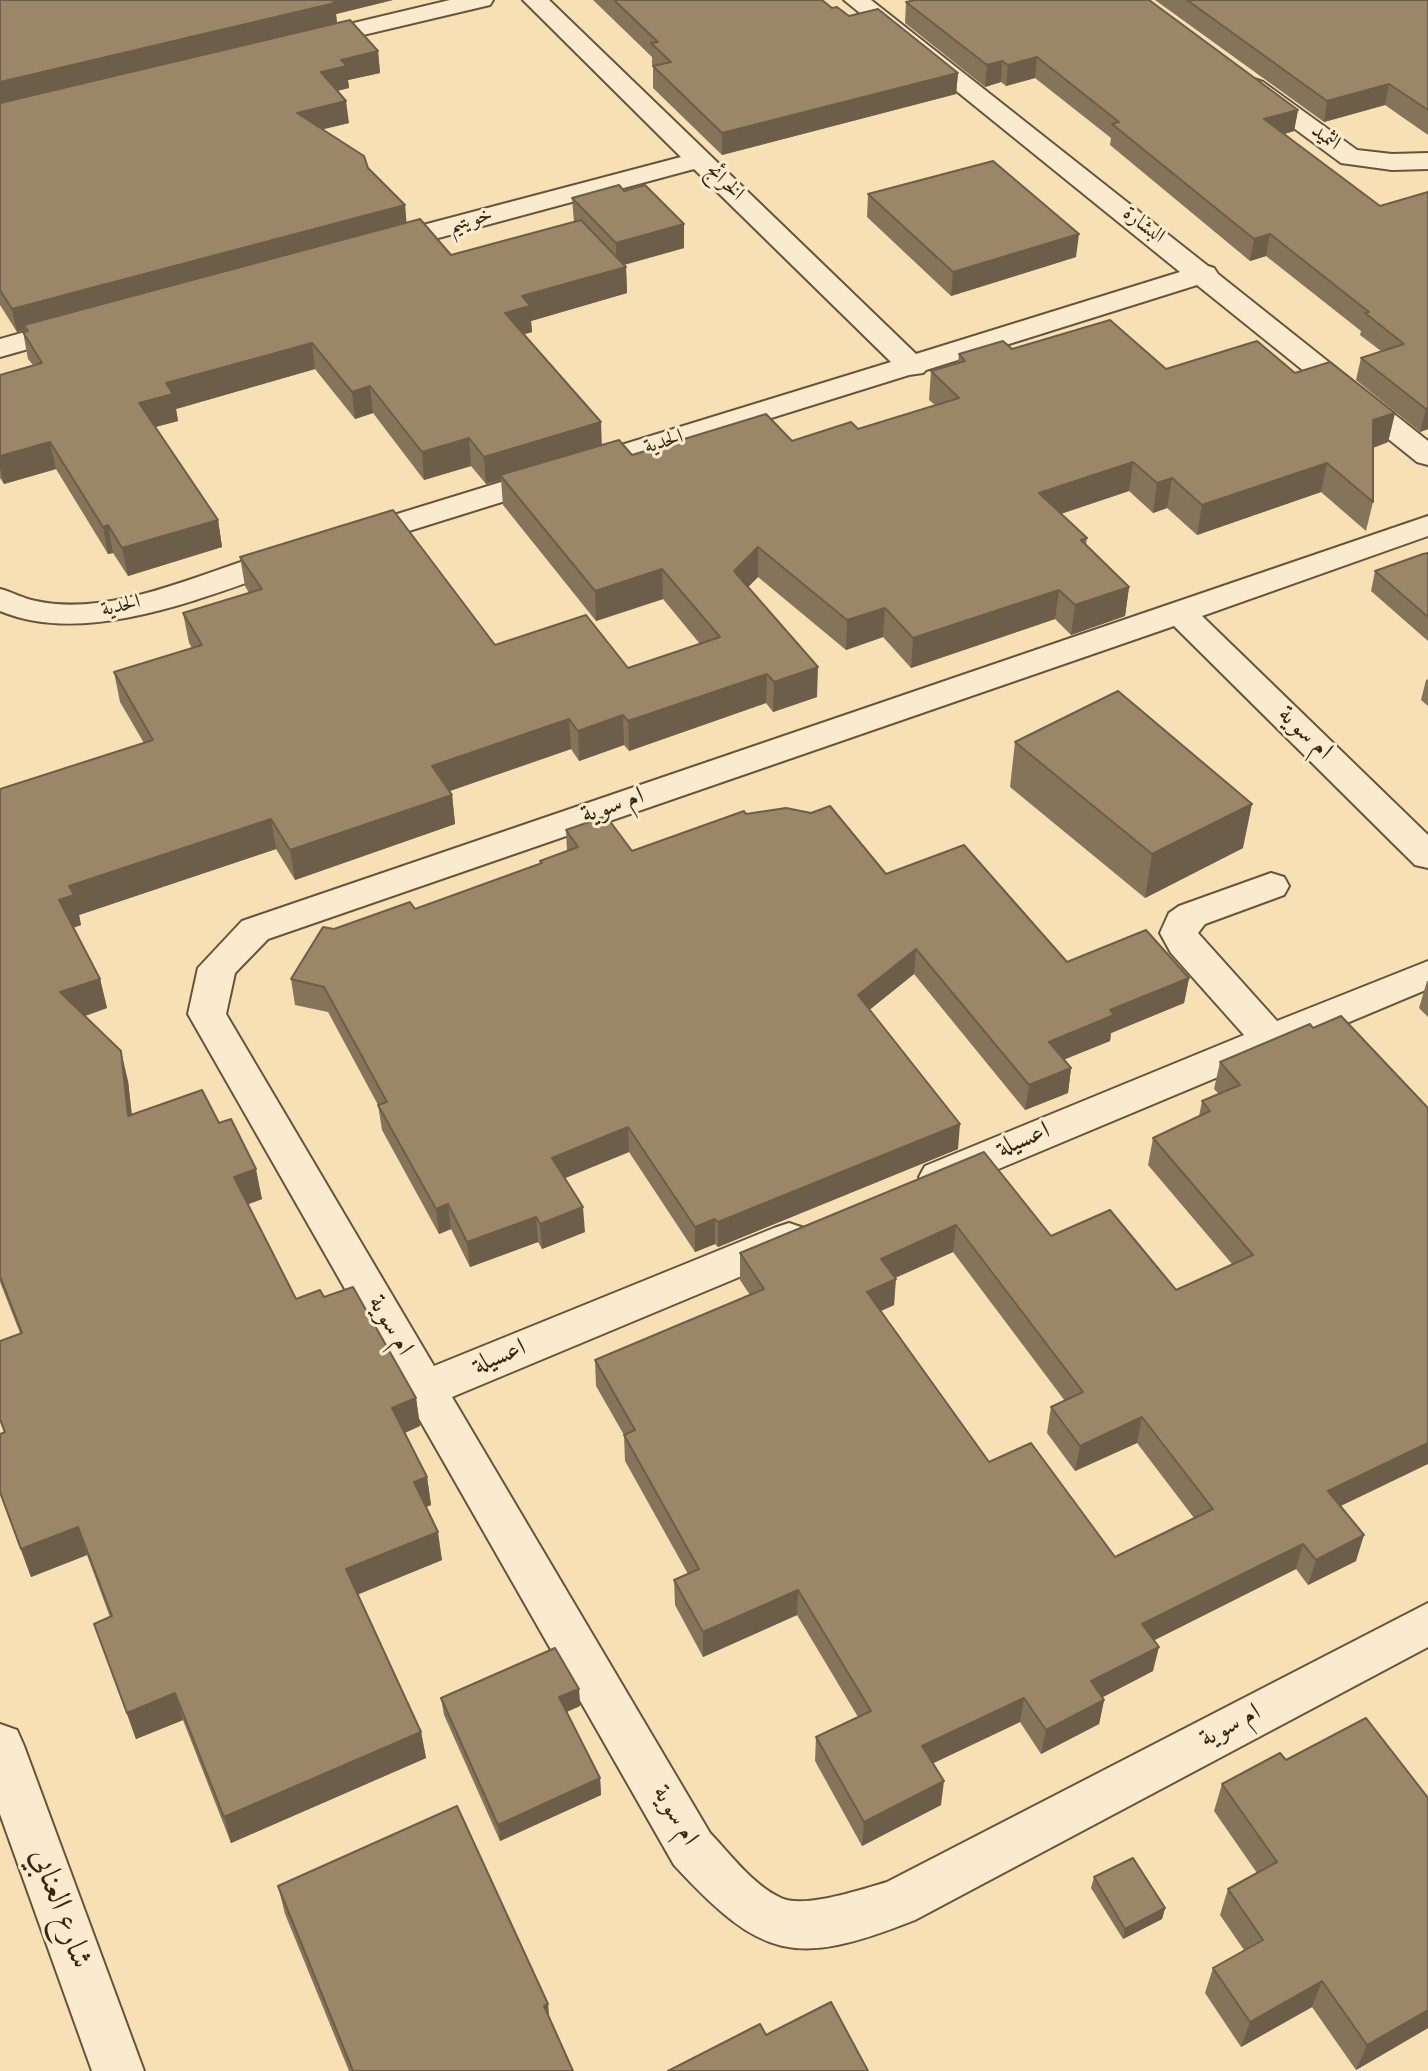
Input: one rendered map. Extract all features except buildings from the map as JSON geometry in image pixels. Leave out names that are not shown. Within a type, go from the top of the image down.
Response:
[{"type":"street","points":[[281,48],[481,0]]},
{"type":"street","name":"الخرائج","points":[[535,0],[913,367]]},
{"type":"street","name":"البشارة","points":[[856,0],[1204,274],[1428,456]]},
{"type":"street","name":"الثميد","points":[[1232,71],[1350,156],[1392,162],[1428,161]]},
{"type":"street","name":"خويتيم","points":[[350,254],[699,160]]},
{"type":"street","name":"الحدية","points":[[0,598],[9,605],[43,613],[80,615],[116,610],[913,367],[1204,274]]},
{"type":"street","points":[[0,348],[94,322]]},
{"type":"street","name":"ام سوية","points":[[1428,525],[1181,613],[255,930],[218,968],[207,1014],[692,1849],[733,1893],[778,1923],[836,1921],[897,1903],[1428,1623]]},
{"type":"street","name":"ام سوية","points":[[1181,613],[1428,856]]},
{"type":"street","points":[[1270,1039],[1184,944],[1179,933],[1182,922],[1192,915],[1271,886]]},
{"type":"street","name":"اعسيلة","points":[[899,1193],[1428,974]]},
{"type":"street","name":"اعسيلة","points":[[425,1389],[822,1225]]},
{"type":"street","name":"شارع العنابي","points":[[0,1746],[118,2071]]}]
